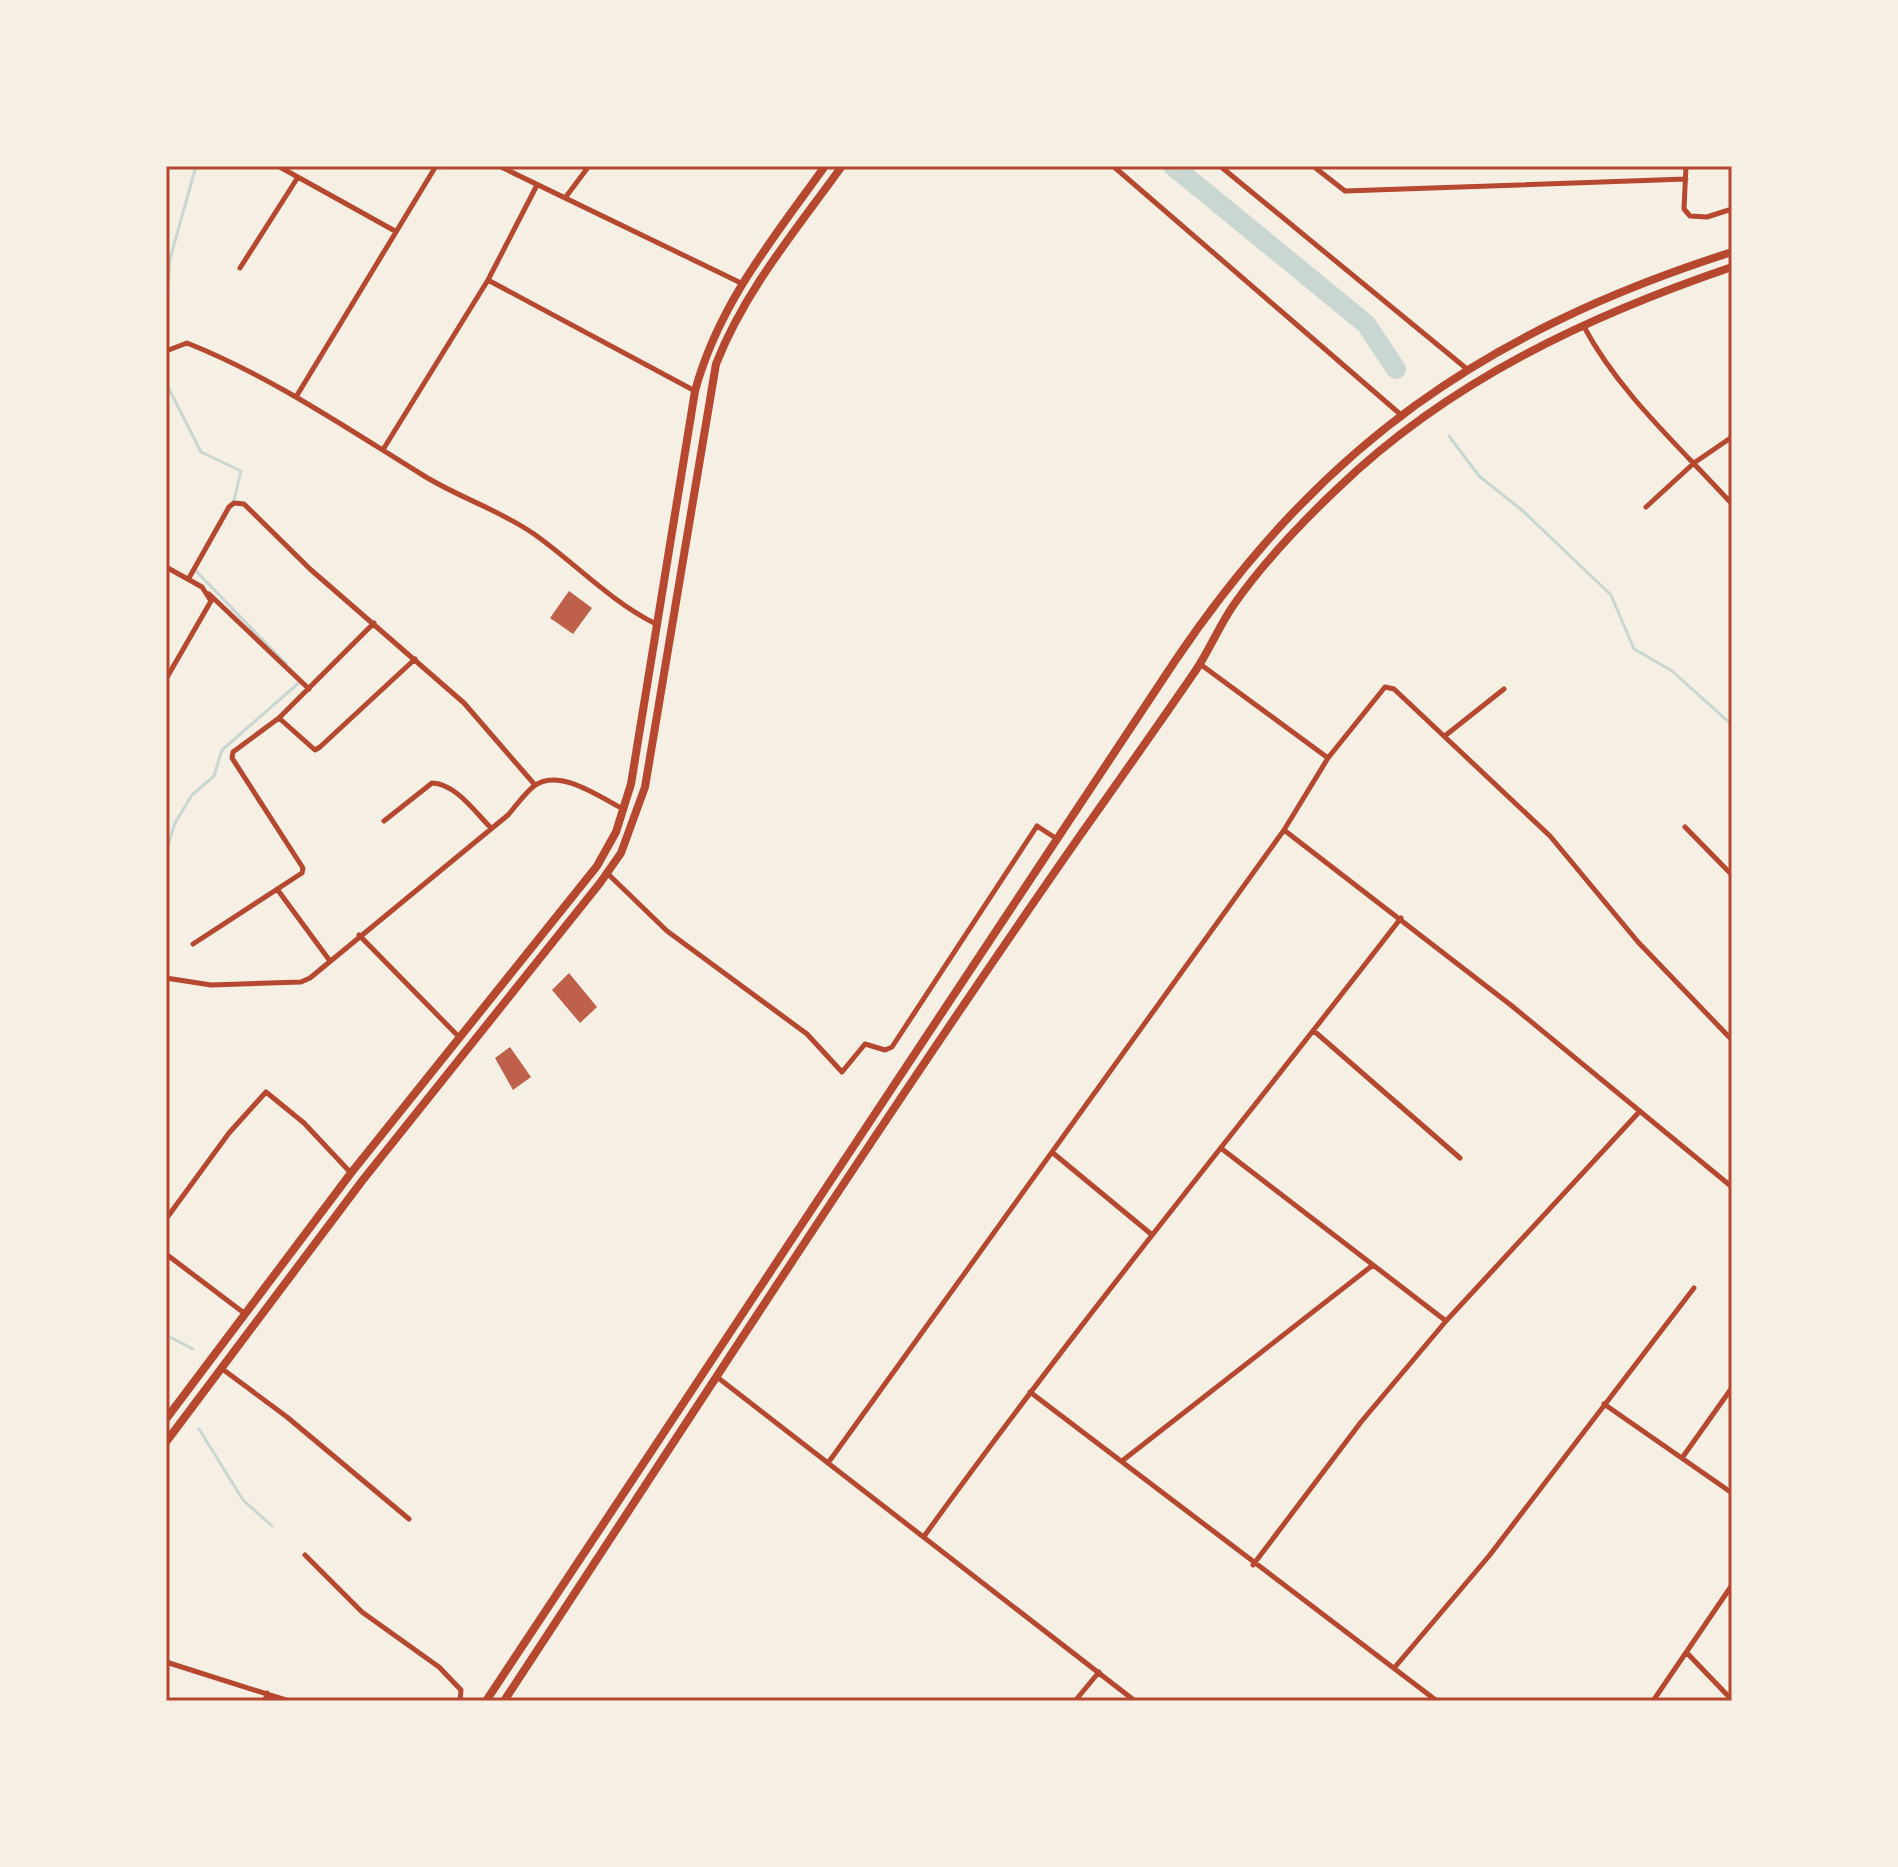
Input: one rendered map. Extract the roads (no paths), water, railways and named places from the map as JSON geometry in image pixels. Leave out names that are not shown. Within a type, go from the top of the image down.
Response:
[{"type":"main road","points":[[166,1419],[351,1173],[597,866],[625,810],[695,391],[715,329],[741,283],[825,166]]},
{"type":"main road","points":[[166,1442],[417,1113],[607,873],[629,837],[645,787],[716,364],[728,335],[761,277],[842,166]]},
{"type":"main road","points":[[486,1701],[1205,618],[1241,571],[1328,478],[1400,414],[1467,369],[1587,305],[1637,283],[1732,252]]},
{"type":"main road","points":[[504,1701],[1028,910],[1200,664],[1233,606],[1272,557],[1340,486],[1452,397],[1491,372],[1583,325],[1654,294],[1732,267]]},
{"type":"main road","points":[[675,515],[688,518]]},
{"type":"main road","points":[[406,1104],[417,1113]]},
{"type":"street","points":[[278,166],[395,231]]},
{"type":"street","points":[[296,397],[436,166]]},
{"type":"street","points":[[499,166],[741,283]]},
{"type":"street","points":[[565,198],[589,166]]},
{"type":"street","points":[[1113,166],[1400,414]]},
{"type":"street","points":[[1220,166],[1467,369]]},
{"type":"street","points":[[1313,166],[1345,191],[1686,179]]},
{"type":"street","points":[[1686,166],[1684,209],[1690,216],[1707,217],[1732,209]]},
{"type":"street","points":[[240,268],[298,177]]},
{"type":"street","points":[[384,448],[488,280],[537,185]]},
{"type":"street","points":[[488,280],[646,368],[695,391]]},
{"type":"street","points":[[1583,325],[1599,352],[1638,403],[1732,504]]},
{"type":"street","points":[[166,351],[187,343],[296,397],[384,448],[424,476],[480,502],[533,533],[582,575],[657,625]]},
{"type":"street","points":[[1646,507],[1694,463],[1732,437]]},
{"type":"street","points":[[189,578],[229,507],[234,503],[244,504],[464,703],[535,785]]},
{"type":"street","points":[[166,567],[189,578],[209,593],[309,689]]},
{"type":"street","points":[[166,679],[211,601],[209,593]]},
{"type":"street","points":[[193,944],[299,876],[303,868],[232,758],[238,746],[279,718],[374,623]]},
{"type":"street","points":[[279,718],[315,750],[346,727],[415,659]]},
{"type":"street","points":[[1200,664],[1328,758]]},
{"type":"street","points":[[828,1463],[1284,830],[1328,758],[1385,687],[1394,689],[1446,735],[1550,836],[1638,942],[1732,1040]]},
{"type":"street","points":[[1446,735],[1504,689]]},
{"type":"street","points":[[166,978],[211,985],[301,982],[491,828],[535,785],[549,778],[564,780],[625,810]]},
{"type":"street","points":[[384,821],[432,783],[439,783],[450,788],[491,828]]},
{"type":"street","points":[[607,873],[667,931],[807,1034],[842,1072],[865,1044],[885,1050],[892,1047],[1037,826],[1058,840]]},
{"type":"street","points":[[1685,827],[1732,875]]},
{"type":"street","points":[[1284,830],[1401,918],[1732,1187]]},
{"type":"street","points":[[277,889],[330,961]]},
{"type":"street","points":[[925,1535],[1151,1234],[1222,1149],[1401,918]]},
{"type":"street","points":[[359,935],[459,1037]]},
{"type":"street","points":[[1314,1031],[1460,1158]]},
{"type":"street","points":[[166,1219],[229,1133],[266,1092],[304,1123],[351,1173]]},
{"type":"street","points":[[1253,1565],[1361,1422],[1446,1321],[1640,1111]]},
{"type":"street","points":[[1222,1149],[1446,1321]]},
{"type":"street","points":[[1053,1153],[1151,1234]]},
{"type":"street","points":[[166,1254],[244,1313]]},
{"type":"street","points":[[1122,1461],[1373,1265]]},
{"type":"street","points":[[1395,1667],[1489,1556],[1694,1288]]},
{"type":"street","points":[[221,1368],[287,1417],[409,1519]]},
{"type":"street","points":[[717,1377],[925,1535],[1135,1701]]},
{"type":"street","points":[[1682,1458],[1731,1389]]},
{"type":"street","points":[[1030,1392],[1253,1565],[1437,1701]]},
{"type":"street","points":[[1604,1404],[1732,1493]]},
{"type":"street","points":[[305,1555],[362,1612],[439,1667],[461,1690],[460,1701]]},
{"type":"street","points":[[1653,1701],[1732,1585]]},
{"type":"street","points":[[1687,1653],[1732,1700]]},
{"type":"street","points":[[166,1662],[289,1701]]},
{"type":"street","points":[[1075,1701],[1099,1672]]},
{"type":"street","points":[[265,1701],[267,1693]]},
{"type":"waterway","points":[[166,319],[170,259],[196,166]]},
{"type":"waterway","points":[[1173,166],[1366,324],[1396,369]]},
{"type":"waterway","points":[[166,383],[201,452],[241,471],[233,504]]},
{"type":"waterway","points":[[1449,436],[1479,476],[1523,511],[1611,595],[1634,649],[1672,671],[1732,725]]},
{"type":"waterway","points":[[195,570],[286,664]]},
{"type":"waterway","points":[[166,852],[175,823],[192,795],[214,776],[222,750],[301,681]]},
{"type":"waterway","points":[[166,1335],[193,1349]]},
{"type":"waterway","points":[[199,1429],[243,1500],[272,1526]]}]
